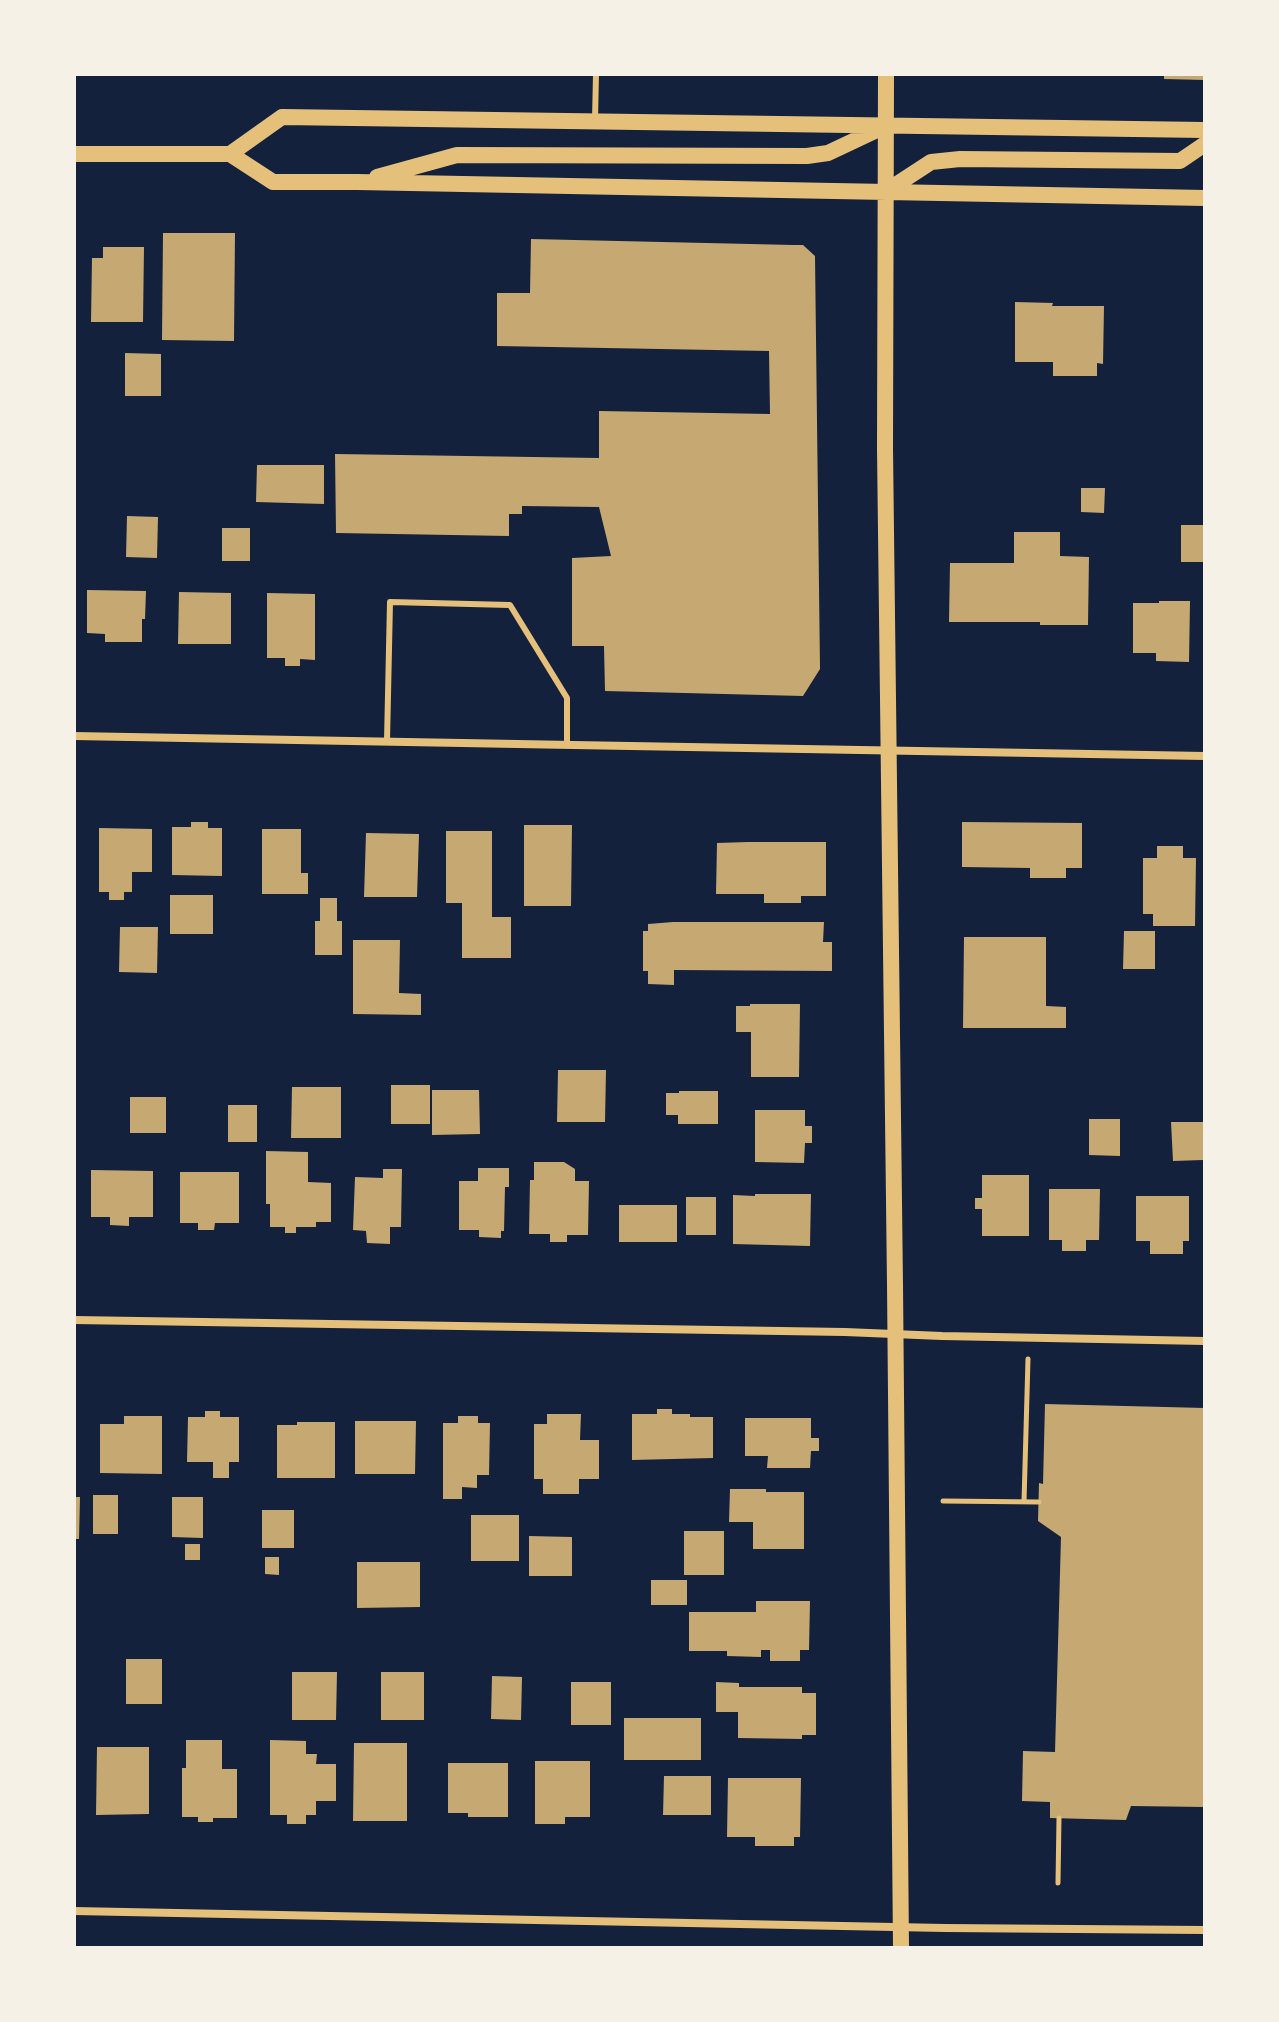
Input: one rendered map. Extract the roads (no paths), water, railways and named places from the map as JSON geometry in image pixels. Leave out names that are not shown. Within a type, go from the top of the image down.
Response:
[{"type":"main road","points":[[886,74],[885,448],[901,1948]]},
{"type":"main road","points":[[230,154],[282,117],[1205,130]]},
{"type":"main road","points":[[357,182],[457,155],[807,156],[828,153],[886,125]]},
{"type":"main road","points":[[885,192],[931,162],[960,159],[1180,161],[1205,144]]},
{"type":"main road","points":[[74,154],[230,154],[273,182],[1205,198]]},
{"type":"street","points":[[74,736],[1205,756]]},
{"type":"street","points":[[74,1320],[1205,1341]]},
{"type":"street","points":[[74,1911],[1205,1930]]},
{"type":"lane","points":[[595,120],[596,74]]},
{"type":"lane","points":[[387,741],[390,602],[510,605],[567,698],[567,745]]}]
